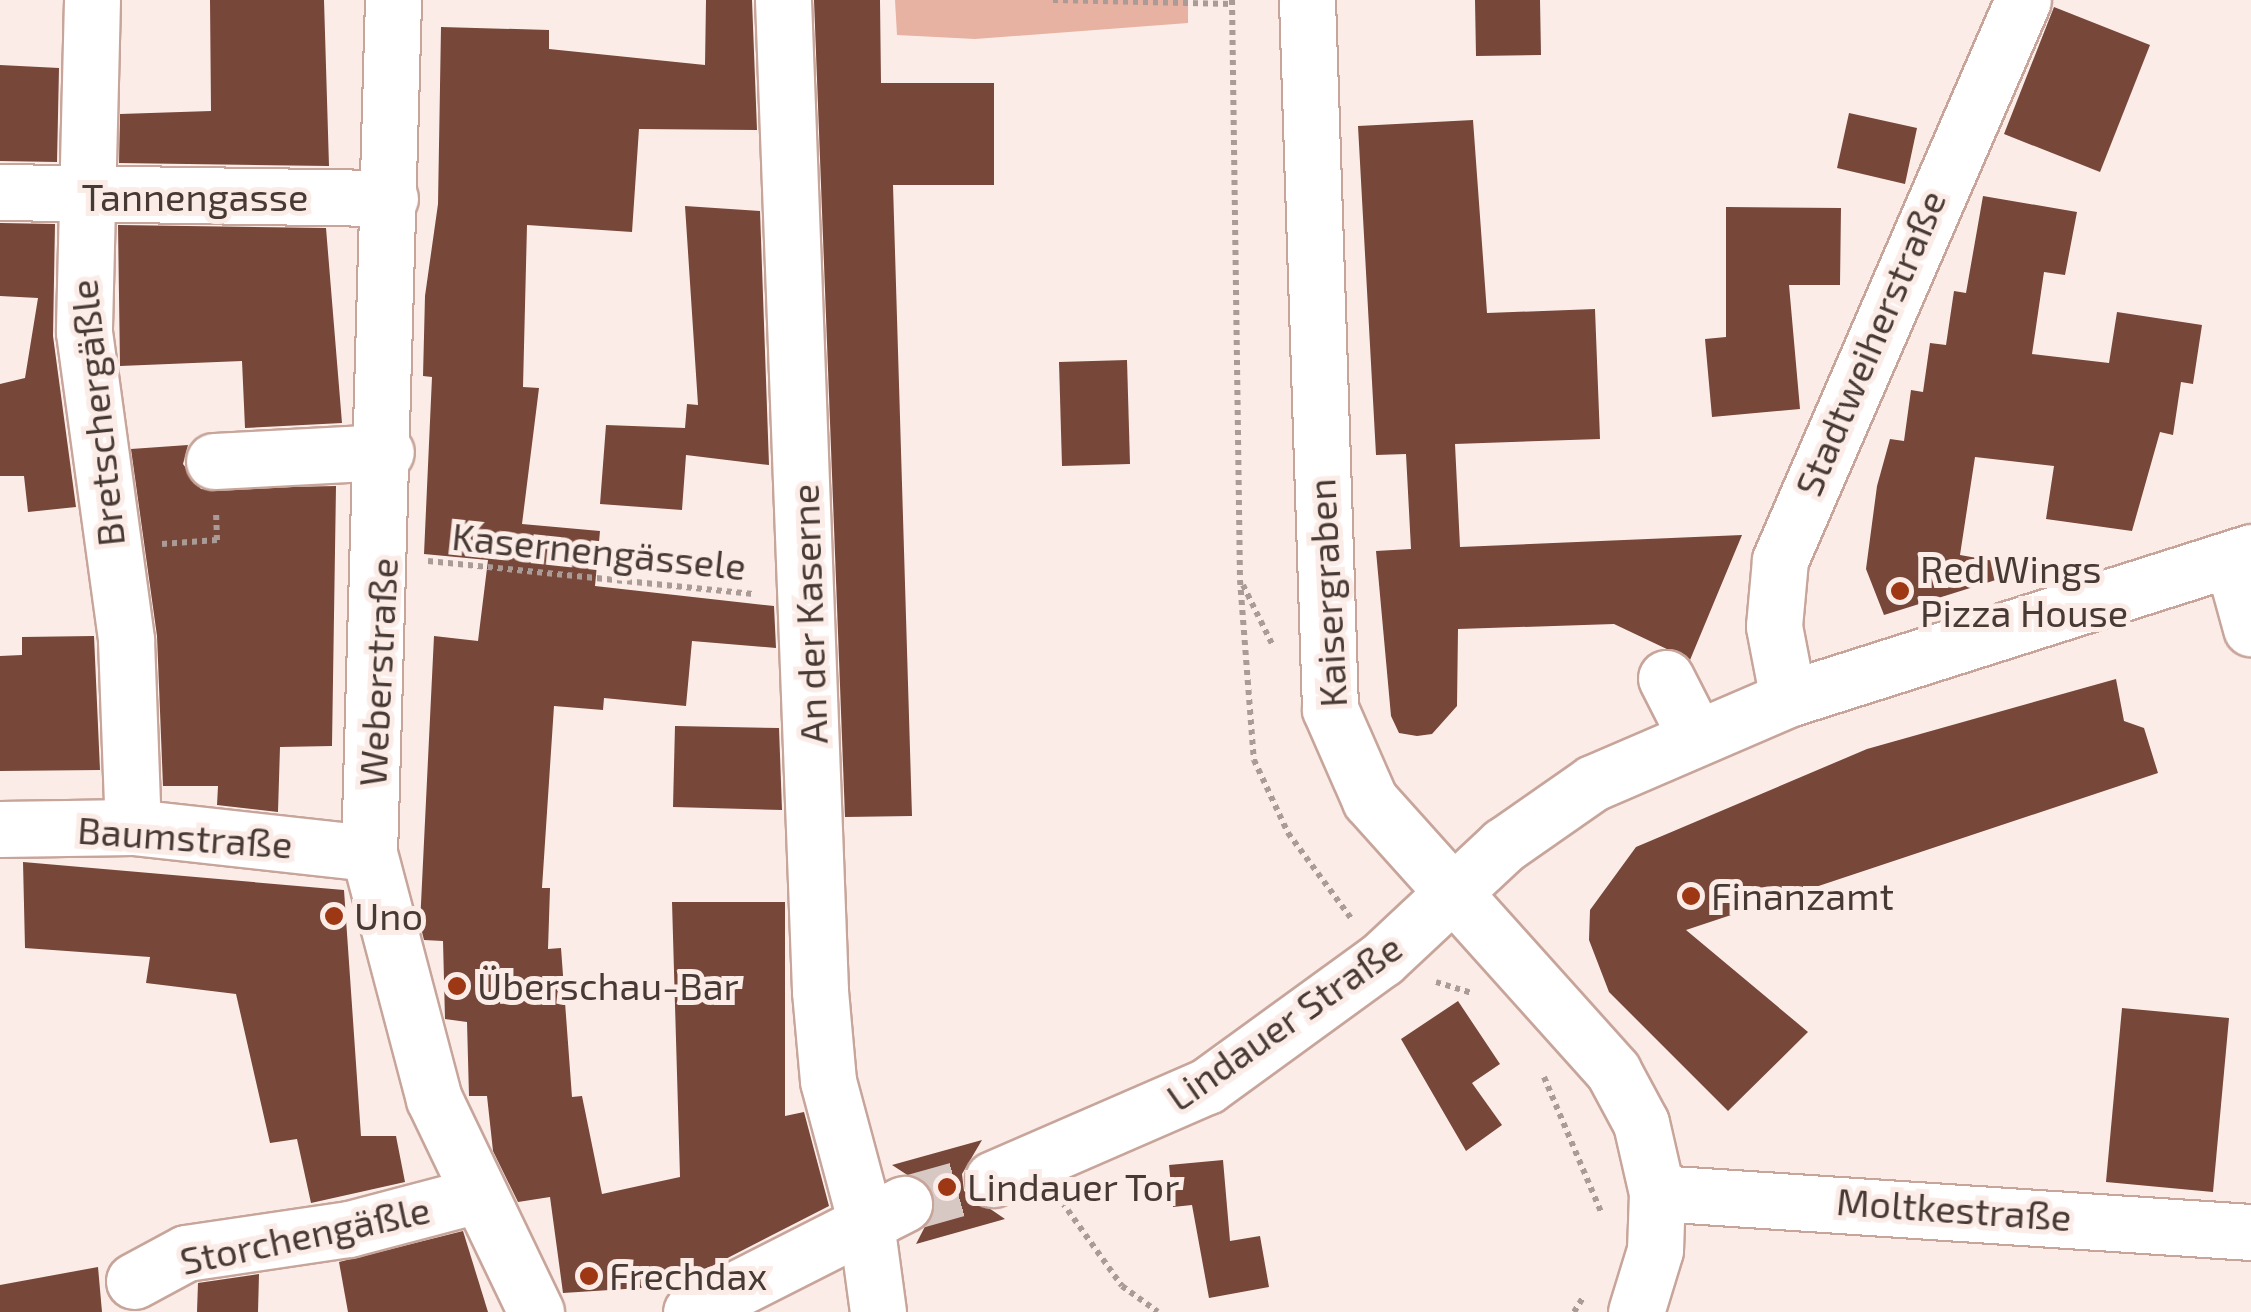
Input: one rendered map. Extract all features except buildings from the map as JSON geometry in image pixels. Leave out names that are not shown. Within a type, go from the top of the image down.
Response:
[{"type":"street","name":"Bretschergäßle","points":[[92,0],[84,332],[108,548],[126,640],[133,827]]},
{"type":"street","name":"Weberstraße","points":[[393,0],[384,556],[369,853],[434,1100],[536,1312]]},
{"type":"street","name":"An der Kaserne","points":[[783,0],[828,1081],[885,1214],[878,1312]]},
{"type":"street","name":"Kaisergraben","points":[[1306,0],[1330,709],[1370,800],[1613,1071],[1640,1123],[1657,1193],[1655,1250],[1636,1312]]},
{"type":"street","name":"Stadtweiherstraße","points":[[1788,699],[1774,626],[1780,560],[2023,0]]},
{"type":"street","name":"Tannengasse","points":[[0,192],[87,198],[390,198]]},
{"type":"street","points":[[214,462],[386,452]]},
{"type":"street","name":"Lindauer Straße","points":[[993,1178],[1207,1086],[1382,958],[1504,846],[1593,784],[1696,735],[1788,699],[2241,555]]},
{"type":"street","points":[[2241,555],[2251,628]]},
{"type":"street","points":[[1666,678],[1696,735]]},
{"type":"street","name":"Baumstraße","points":[[0,829],[133,827],[369,853]]},
{"type":"street","name":"Moltkestraße","points":[[1657,1193],[2251,1232]]},
{"type":"street","name":"Storchengäßle","points":[[134,1282],[186,1253],[349,1229],[478,1196]]},
{"type":"street","points":[[691,1312],[885,1214]]},
{"type":"path","points":[[1053,0],[1232,2],[1240,580],[1254,760],[1326,885]]},
{"type":"path","points":[[108,548],[217,540],[214,462]]},
{"type":"path","name":"Kasernengässele","points":[[384,556],[809,600]]},
{"type":"path","points":[[1382,958],[1407,991],[1448,982],[1482,1002]]},
{"type":"path","points":[[1540,1067],[1595,1181],[1601,1224]]},
{"type":"path","points":[[1056,1190],[1088,1246],[1158,1312]]},
{"type":"path","points":[[1574,1312],[1593,1279]]},
{"type":"shaded area","points":[[895,0],[1188,0],[1188,23],[975,39],[897,35]]},
{"type":"tunnel","points":[[904,1204],[993,1179]]},
{"type":"place","name":"Red Wings Pizza House","points":[[1900,591]]},
{"type":"place","name":"Finanzamt","points":[[1691,896]]},
{"type":"place","name":"Uno","points":[[334,916]]},
{"type":"place","name":"Überschau-Bar","points":[[457,986]]},
{"type":"place","name":"Lindauer Tor","points":[[947,1187]]},
{"type":"place","name":"Frechdax","points":[[589,1276]]}]
